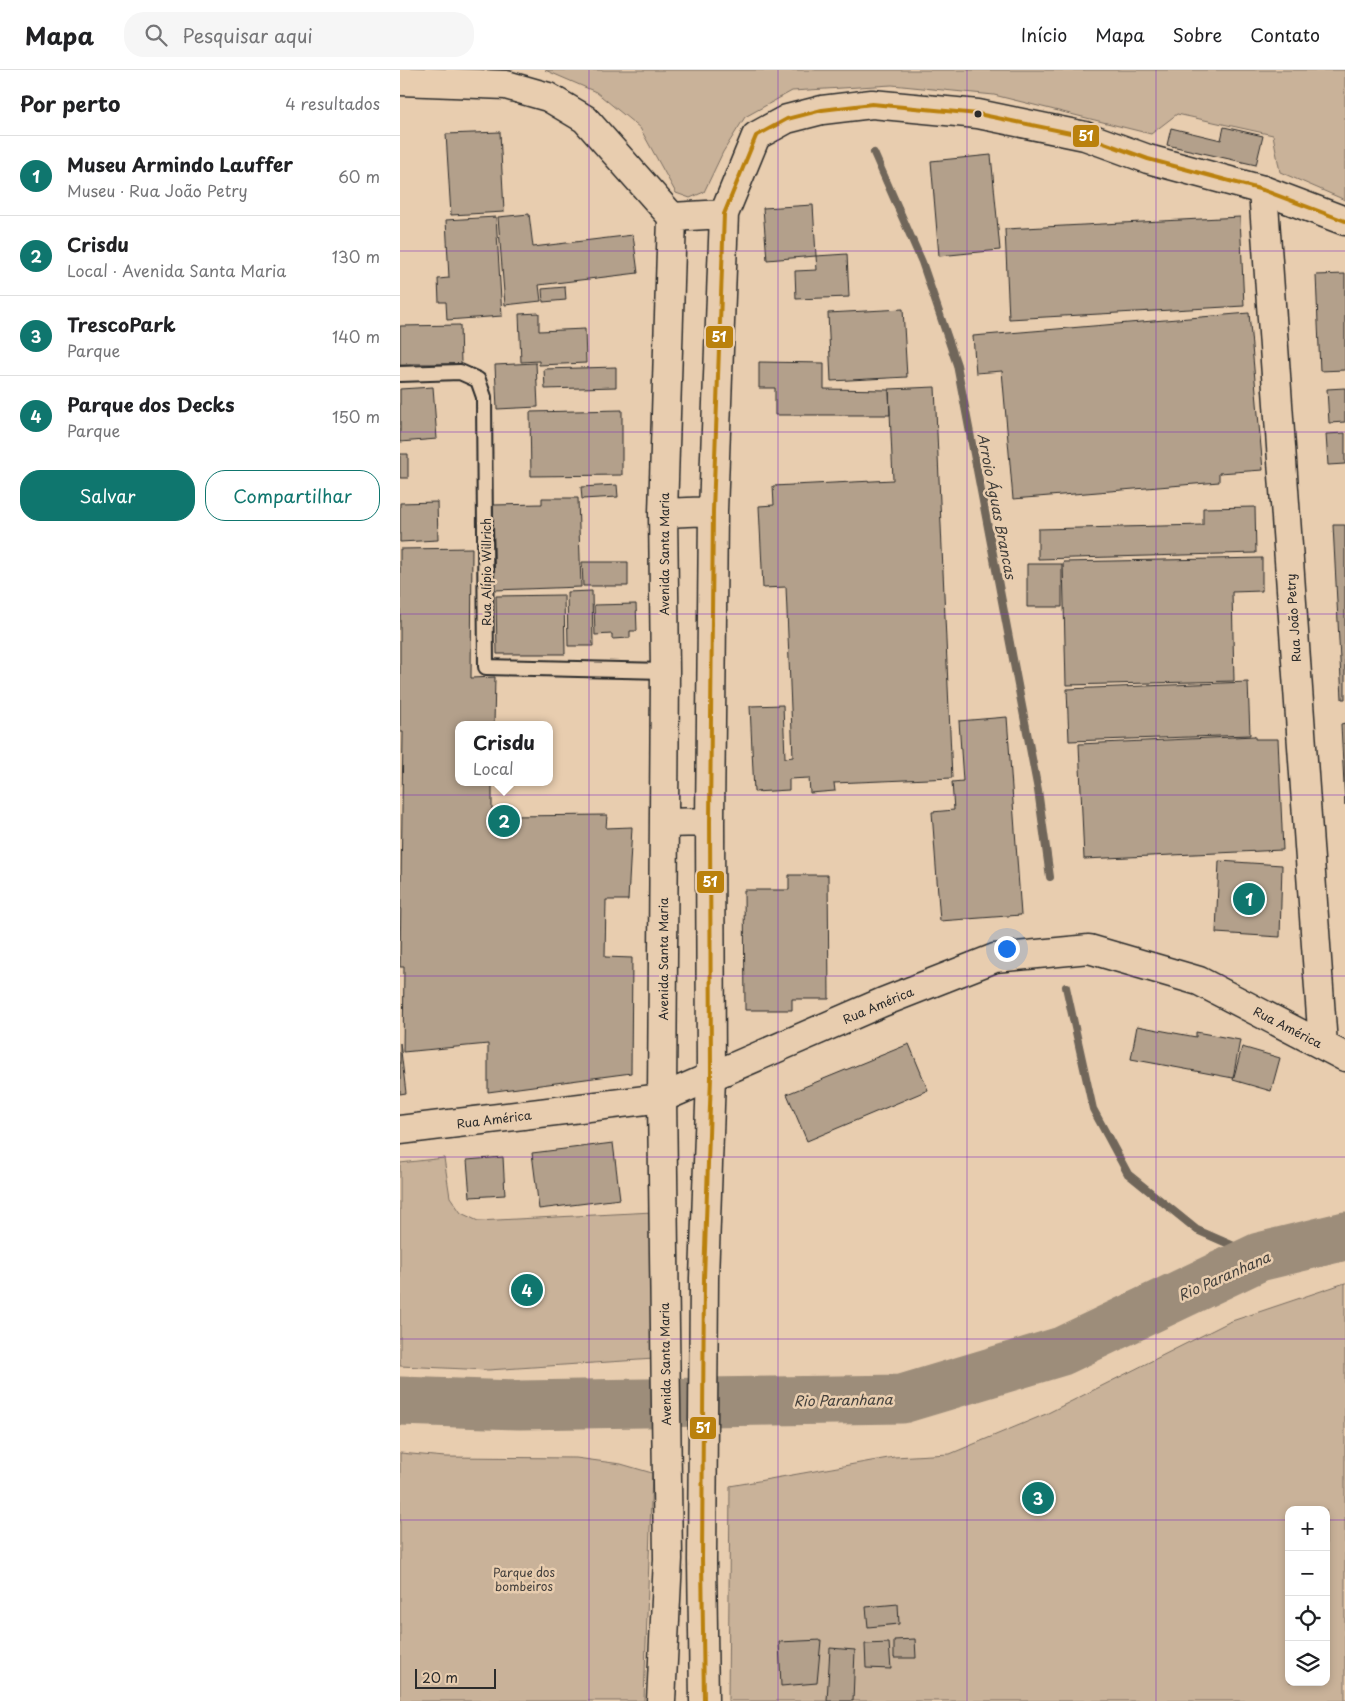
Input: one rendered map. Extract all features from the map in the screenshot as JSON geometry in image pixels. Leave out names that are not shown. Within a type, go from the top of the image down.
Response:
[{"type":"main road","points":[[400,81],[506,85],[548,97],[585,119],[672,217],[724,214]]},
{"type":"main road","points":[[704,1701],[702,1560],[704,1278],[711,1077],[710,822],[713,511],[724,214],[756,136],[787,120],[813,112],[872,104],[978,114],[1085,136],[1148,159],[1263,190],[1345,222]]},
{"type":"main road","name":"Rua João Petry","points":[[1263,190],[1334,1051]]},
{"type":"main road","name":"Avenida Santa Maria","points":[[661,1701],[668,1559],[662,1098],[665,671],[664,512],[672,217]]},
{"type":"main road","points":[[664,512],[713,511]]},
{"type":"main road","points":[[664,823],[710,822]]},
{"type":"main road","name":"Rua América","points":[[400,1130],[662,1098],[883,1002],[995,958],[1089,949],[1199,981],[1334,1051]]},
{"type":"lane","name":"Rua Alípio Willrich","points":[[400,374],[460,372],[478,380],[484,397],[486,667],[665,671]]},
{"type":"green space","points":[[545,70],[1345,70],[1345,200],[1280,172],[1273,135],[1177,114],[1151,134],[994,95],[892,85],[792,91],[745,117],[723,152],[704,192],[690,198],[676,193],[640,128],[596,92]]},
{"type":"green space","points":[[444,1158],[450,1197],[461,1213],[478,1221],[653,1212],[654,1359],[488,1370],[400,1366],[400,1163]]},
{"type":"green space","points":[[1345,1283],[1345,1701],[728,1701],[730,1486],[894,1457],[950,1454],[1046,1414],[1229,1322]]},
{"type":"green space","name":"Parque dos bombeiros","points":[[400,1453],[445,1457],[576,1458],[621,1464],[652,1473],[644,1701],[400,1701]]},
{"type":"building","points":[[1224,127],[1263,136],[1256,165],[1167,145],[1171,128],[1221,140]]},
{"type":"building","points":[[500,132],[504,212],[451,215],[446,134]]},
{"type":"building","points":[[991,155],[1000,250],[939,256],[931,161]]},
{"type":"building","points":[[813,205],[816,256],[767,260],[763,208]]},
{"type":"building","points":[[529,214],[533,247],[633,235],[638,273],[539,285],[541,301],[505,305],[498,217]]},
{"type":"building","points":[[496,217],[502,316],[447,320],[446,302],[439,302],[438,279],[449,278],[446,220]]},
{"type":"building","points":[[1240,217],[1244,306],[1009,319],[1005,229]]},
{"type":"building","points":[[847,254],[849,297],[796,299],[795,271],[817,270],[816,256]]},
{"type":"building","points":[[1345,274],[1345,370],[1320,371],[1316,275]]},
{"type":"building","points":[[565,287],[566,300],[543,302],[542,289]]},
{"type":"building","points":[[903,309],[907,377],[831,381],[828,313]]},
{"type":"building","points":[[539,313],[539,331],[585,329],[586,363],[539,365],[539,361],[521,362],[519,314]]},
{"type":"building","points":[[1249,313],[1263,470],[1219,473],[1219,482],[1013,499],[1002,371],[976,373],[973,336]]},
{"type":"building","points":[[460,325],[461,364],[400,364],[400,326]]},
{"type":"building","points":[[759,362],[824,363],[824,389],[889,390],[890,415],[775,415],[775,388],[759,388]]},
{"type":"building","points":[[536,363],[538,407],[497,409],[495,365]]},
{"type":"building","points":[[616,367],[616,387],[545,389],[544,369]]},
{"type":"building","points":[[433,387],[437,439],[400,442],[400,389]]},
{"type":"building","points":[[935,387],[952,778],[834,783],[835,791],[810,793],[809,778],[789,779],[789,790],[754,792],[750,706],[783,705],[785,758],[793,757],[786,587],[763,588],[759,506],[774,505],[773,486],[893,480],[889,389]]},
{"type":"building","points":[[1345,388],[1345,422],[1329,423],[1327,389]]},
{"type":"building","points":[[622,410],[622,475],[531,476],[530,412]]},
{"type":"building","points":[[1345,433],[1345,464],[1328,465],[1326,434]]},
{"type":"building","points":[[400,454],[408,454],[408,478],[400,478]]},
{"type":"building","points":[[617,485],[618,497],[582,499],[581,487]]},
{"type":"building","points":[[542,498],[578,498],[581,587],[495,590],[493,505],[542,504]]},
{"type":"building","points":[[437,502],[438,540],[400,542],[400,503]]},
{"type":"building","points":[[1255,507],[1256,553],[1038,559],[1038,529],[1203,525],[1203,508]]},
{"type":"building","points":[[1333,525],[1345,525],[1345,699],[1342,699]]},
{"type":"building","points":[[472,548],[471,678],[495,677],[494,721],[455,721],[455,786],[492,786],[492,814],[509,811],[510,816],[607,815],[606,828],[632,827],[628,900],[606,900],[605,957],[632,958],[631,1073],[488,1092],[488,1044],[403,1052],[404,967],[400,967],[403,732],[400,732],[400,549]]},
{"type":"building","points":[[1262,558],[1262,591],[1232,592],[1234,681],[1066,685],[1063,562]]},
{"type":"building","points":[[582,562],[628,562],[628,586],[583,586]]},
{"type":"building","points":[[1027,564],[1062,564],[1062,607],[1027,607]]},
{"type":"building","points":[[592,591],[593,646],[568,646],[567,592]]},
{"type":"building","points":[[564,595],[565,654],[497,654],[496,596]]},
{"type":"building","points":[[636,604],[637,631],[630,631],[630,638],[612,639],[612,634],[595,635],[594,605]]},
{"type":"building","points":[[1248,682],[1250,735],[1069,741],[1067,689]]},
{"type":"building","points":[[1007,717],[1021,915],[940,921],[932,812],[954,810],[952,782],[963,781],[959,721]]},
{"type":"building","points":[[1345,723],[1345,805],[1341,724]]},
{"type":"building","points":[[1255,736],[1255,739],[1278,739],[1283,850],[1084,859],[1079,744]]},
{"type":"building","points":[[1219,861],[1282,865],[1280,937],[1216,933]]},
{"type":"building","points":[[789,875],[828,875],[829,999],[792,999],[792,1010],[745,1010],[744,890],[789,890]]},
{"type":"building","points":[[1137,1026],[1196,1037],[1196,1032],[1240,1040],[1233,1078],[1131,1059]]},
{"type":"building","points":[[400,1043],[406,1093],[400,1094]]},
{"type":"building","points":[[909,1044],[928,1090],[807,1141],[787,1094]]},
{"type":"building","points":[[1242,1047],[1280,1058],[1271,1091],[1233,1080]]},
{"type":"building","points":[[613,1143],[620,1199],[539,1209],[532,1153]]},
{"type":"building","points":[[503,1157],[505,1195],[470,1197],[467,1160]]},
{"type":"building","points":[[898,1604],[899,1624],[868,1627],[866,1607]]},
{"type":"building","points":[[915,1639],[916,1658],[894,1658],[894,1640]]},
{"type":"building","points":[[821,1640],[817,1683],[781,1686],[779,1642]]},
{"type":"building","points":[[889,1643],[891,1669],[866,1668],[865,1644]]},
{"type":"building","points":[[830,1648],[855,1650],[853,1701],[827,1701]]},
{"type":"waterway","name":"Arroio Águas Brancas","points":[[874,153],[922,262],[957,365],[1038,790],[1050,877]]},
{"type":"waterway","name":"Arroio Águas Brancas","points":[[1066,987],[1093,1109],[1128,1174],[1197,1230],[1259,1257]]},
{"type":"waterway","name":"Rio Paranhana","points":[[400,1401],[519,1405],[902,1399],[1062,1351],[1259,1257],[1345,1236]]},
{"type":"transit line","name":"51","points":[[704,1701],[702,1560],[704,1278],[711,1077],[710,822],[713,511],[724,214],[756,136],[787,119],[822,110],[872,104],[978,114],[1085,136],[1148,159],[1263,190],[1345,221]]},
{"type":"place","name":"Crisdu","points":[[504,821]]},
{"type":"place","name":"Museu Armindo Lauffer","points":[[1249,899]]},
{"type":"place","name":"Parque dos Decks","points":[[527,1290]]},
{"type":"place","name":"TrescoPark","points":[[1038,1498]]}]
